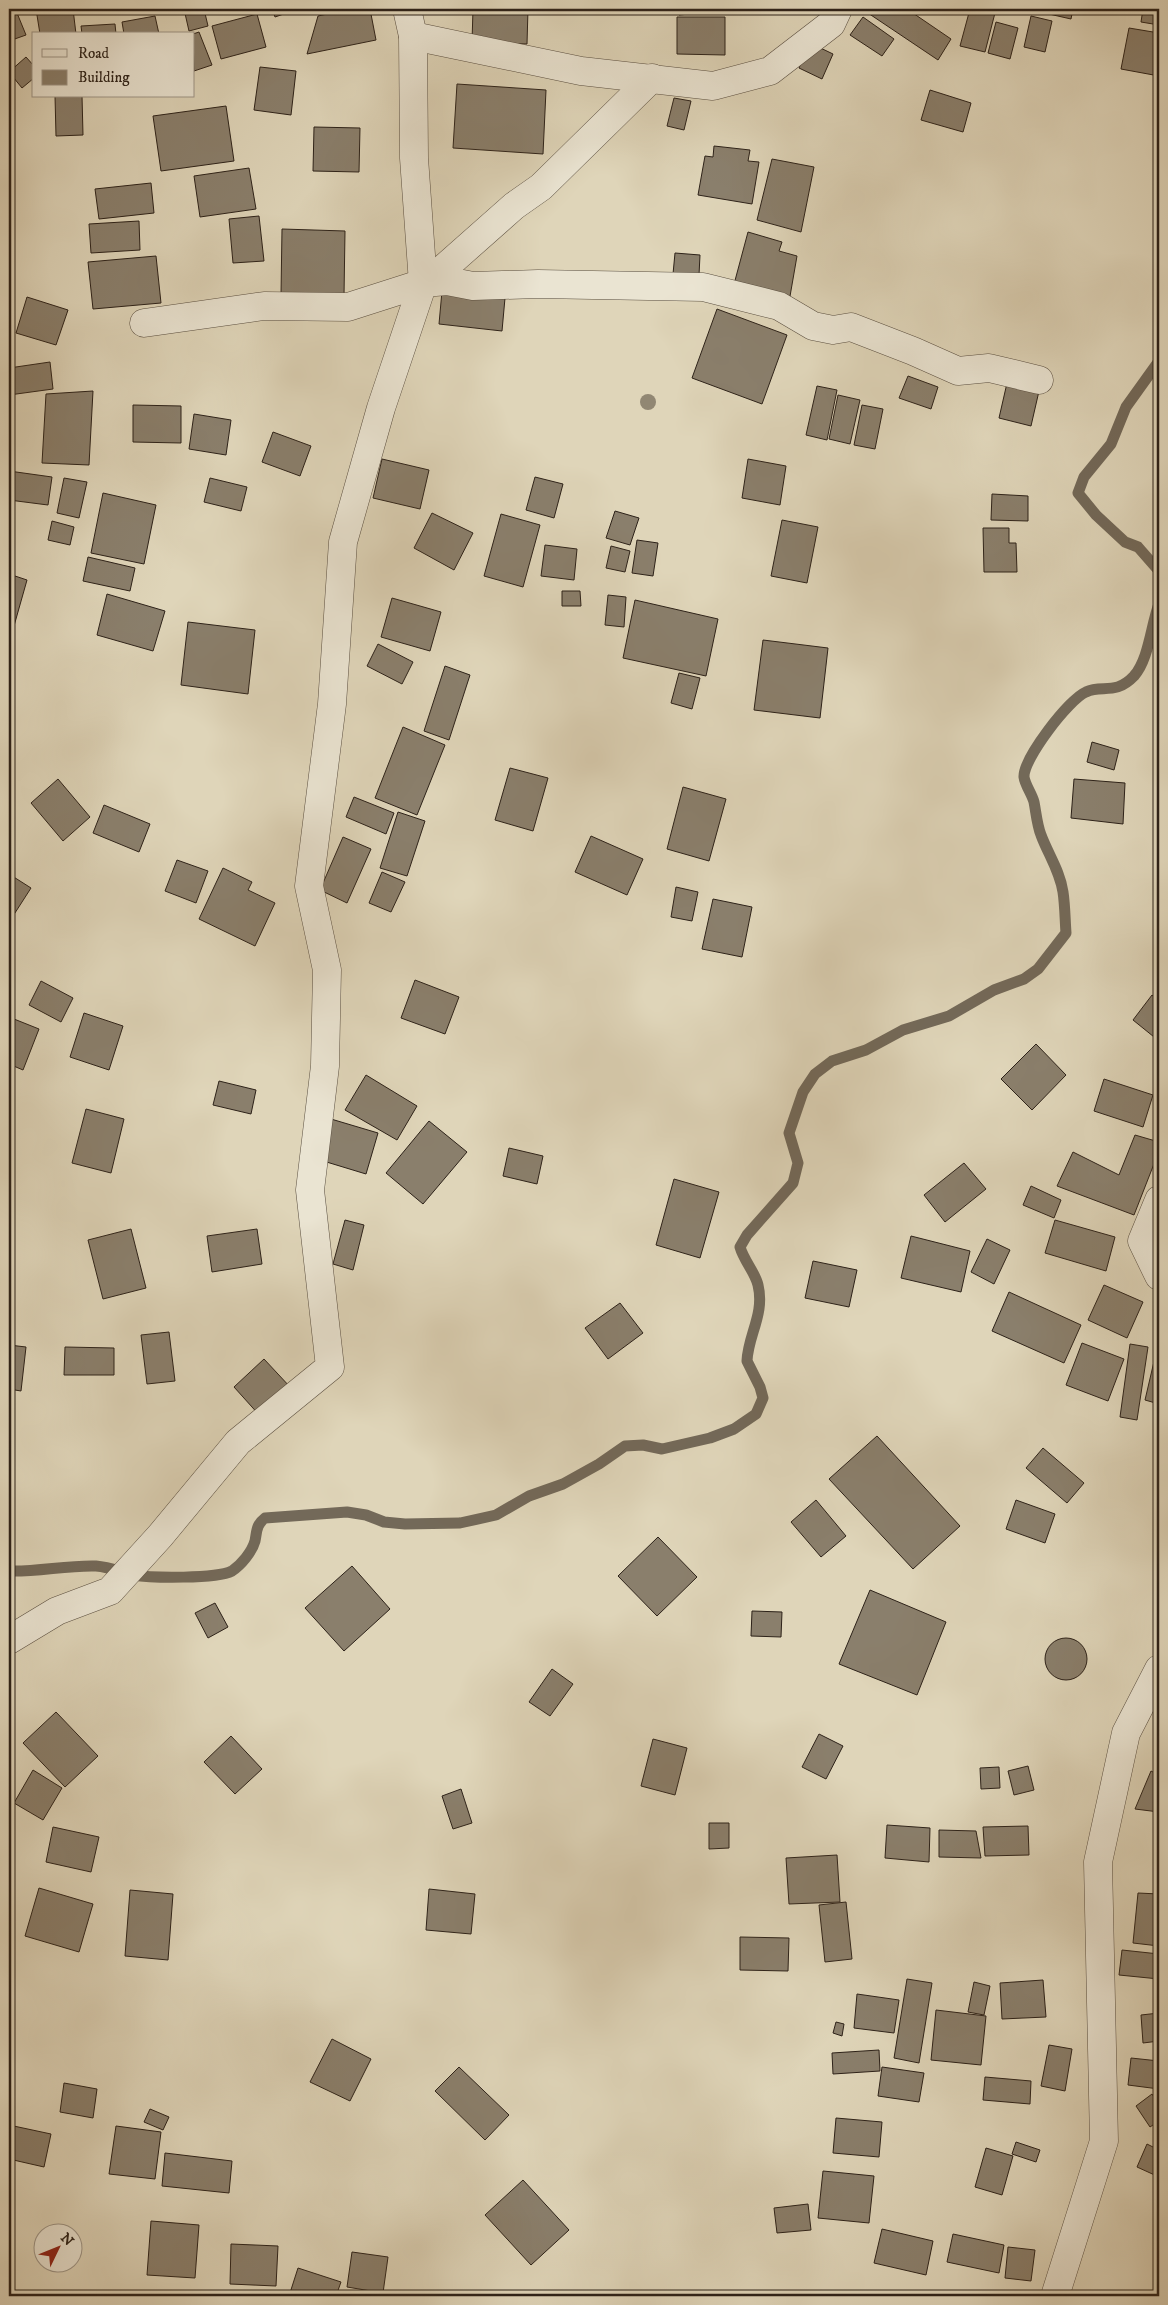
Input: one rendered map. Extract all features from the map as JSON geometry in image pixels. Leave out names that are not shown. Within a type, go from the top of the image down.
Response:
[{"type":"street","points":[[9,1640],[57,1611],[110,1591],[160,1536],[238,1442],[330,1367],[319,1287],[310,1190],[325,1066],[327,970],[309,886],[332,704],[343,542],[381,408],[423,283],[414,158],[413,36],[407,9]]},
{"type":"street","points":[[413,36],[581,70],[713,86],[770,71],[831,24],[838,9]]},
{"type":"street","points":[[144,323],[264,306],[348,307],[423,283],[435,276],[514,206],[541,187],[652,78]]},
{"type":"street","points":[[423,283],[448,281],[473,286],[538,284],[703,287],[778,306],[813,326],[833,330],[850,327],[913,351],[958,371],[989,368],[1039,380]]},
{"type":"street","points":[[1159,1200],[1142,1241],[1159,1276]]},
{"type":"street","points":[[1055,2296],[1104,2141],[1098,1862],[1126,1733],[1159,1669]]},
{"type":"building","points":[[36,9],[73,9],[76,32],[40,32]]},
{"type":"building","points":[[184,9],[204,9],[208,26],[189,31]]},
{"type":"building","points":[[272,9],[298,9],[275,17]]},
{"type":"building","points":[[350,9],[370,9],[376,40],[307,54],[318,16]]},
{"type":"building","points":[[473,9],[528,9],[527,44],[472,42]]},
{"type":"building","points":[[678,9],[735,9],[735,10],[679,15]]},
{"type":"building","points":[[862,9],[907,9],[951,39],[938,60]]},
{"type":"building","points":[[970,9],[996,9],[985,52],[960,46]]},
{"type":"building","points":[[1027,9],[1073,9],[1071,19]]},
{"type":"building","points":[[1126,9],[1140,9],[1140,14],[1126,13]]},
{"type":"building","points":[[1143,9],[1159,9],[1159,25],[1141,22]]},
{"type":"building","points":[[17,13],[26,35],[9,41],[9,16]]},
{"type":"building","points":[[257,14],[266,47],[221,59],[212,26]]},
{"type":"building","points":[[155,16],[159,32],[124,32],[122,22]]},
{"type":"building","points":[[1031,16],[1052,21],[1045,52],[1024,47]]},
{"type":"building","points":[[677,17],[725,17],[725,55],[677,54]]},
{"type":"building","points":[[863,17],[894,39],[882,56],[850,35]]},
{"type":"building","points":[[996,22],[1018,28],[1010,59],[988,53]]},
{"type":"building","points":[[115,24],[116,32],[82,32],[81,26]]},
{"type":"building","points":[[1129,28],[1159,33],[1159,76],[1121,69]]},
{"type":"building","points":[[199,32],[212,65],[195,71],[195,33]]},
{"type":"building","points":[[810,43],[833,54],[822,79],[799,68]]},
{"type":"building","points":[[26,57],[32,64],[32,80],[22,88],[9,72]]},
{"type":"building","points":[[260,67],[296,71],[291,115],[254,110]]},
{"type":"building","points":[[457,84],[546,90],[543,154],[453,148]]},
{"type":"building","points":[[930,90],[971,103],[963,132],[921,120]]},
{"type":"building","points":[[55,98],[82,98],[83,135],[56,136]]},
{"type":"building","points":[[674,98],[691,101],[684,130],[667,126]]},
{"type":"building","points":[[226,106],[234,161],[161,171],[153,116]]},
{"type":"building","points":[[314,127],[360,128],[359,172],[313,171]]},
{"type":"building","points":[[714,146],[750,150],[748,161],[759,162],[752,204],[698,195],[705,156],[713,157]]},
{"type":"building","points":[[772,159],[814,167],[801,232],[757,220]]},
{"type":"building","points":[[249,168],[256,209],[200,217],[194,176]]},
{"type":"building","points":[[151,183],[154,213],[99,219],[95,189]]},
{"type":"building","points":[[259,216],[264,261],[233,263],[229,219]]},
{"type":"building","points":[[139,221],[140,250],[91,253],[89,224]]},
{"type":"building","points":[[282,229],[345,231],[344,296],[281,295]]},
{"type":"building","points":[[748,232],[782,242],[779,251],[797,256],[789,302],[733,288]]},
{"type":"building","points":[[675,253],[700,255],[699,275],[673,274]]},
{"type":"building","points":[[156,256],[161,303],[93,309],[88,262]]},
{"type":"building","points":[[442,291],[505,298],[502,331],[439,324]]},
{"type":"building","points":[[27,297],[68,310],[56,345],[16,333]]},
{"type":"building","points":[[717,309],[787,335],[762,404],[692,378]]},
{"type":"building","points":[[50,362],[53,389],[9,395],[9,368]]},
{"type":"building","points":[[908,376],[938,387],[931,409],[899,398]]},
{"type":"building","points":[[1007,383],[1039,391],[1031,426],[999,418]]},
{"type":"building","points":[[817,386],[837,390],[827,440],[806,435]]},
{"type":"building","points":[[93,391],[89,465],[42,463],[46,394]]},
{"type":"building","points":[[838,395],[860,400],[850,444],[829,439]]},
{"type":"building","points":[[133,405],[181,406],[181,443],[133,442]]},
{"type":"building","points":[[862,405],[883,409],[875,449],[854,445]]},
{"type":"building","points":[[194,414],[231,420],[226,455],[189,449]]},
{"type":"building","points":[[273,432],[311,446],[300,476],[262,462]]},
{"type":"building","points":[[382,459],[429,470],[420,509],[373,498]]},
{"type":"building","points":[[748,459],[786,466],[780,505],[742,498]]},
{"type":"building","points":[[9,471],[52,477],[48,505],[9,500]]},
{"type":"building","points":[[535,477],[563,484],[554,518],[526,510]]},
{"type":"building","points":[[64,478],[87,482],[79,518],[57,513]]},
{"type":"building","points":[[210,478],[247,487],[241,511],[204,502]]},
{"type":"building","points":[[103,493],[156,505],[144,564],[91,553]]},
{"type":"building","points":[[992,494],[1028,496],[1028,521],[991,520]]},
{"type":"building","points":[[615,511],[639,518],[630,545],[606,538]]},
{"type":"building","points":[[432,513],[473,533],[454,570],[414,548]]},
{"type":"building","points":[[501,514],[540,525],[523,587],[484,576]]},
{"type":"building","points":[[782,520],[818,527],[807,583],[771,576]]},
{"type":"building","points":[[52,521],[74,527],[70,545],[48,540]]},
{"type":"building","points":[[983,528],[1009,528],[1009,543],[1016,543],[1017,572],[984,572]]},
{"type":"building","points":[[637,540],[658,543],[653,576],[632,573]]},
{"type":"building","points":[[545,545],[577,549],[574,580],[541,576]]},
{"type":"building","points":[[611,546],[630,551],[625,572],[606,568]]},
{"type":"building","points":[[88,557],[135,568],[130,591],[83,581]]},
{"type":"building","points":[[9,574],[27,580],[12,633],[9,632]]},
{"type":"building","points":[[562,591],[580,591],[581,606],[562,606]]},
{"type":"building","points":[[107,594],[165,611],[153,651],[97,635]]},
{"type":"building","points":[[608,595],[626,597],[624,627],[605,625]]},
{"type":"building","points":[[392,598],[441,612],[430,651],[381,637]]},
{"type":"building","points":[[635,600],[718,619],[706,676],[623,658]]},
{"type":"building","points":[[188,622],[255,630],[248,694],[181,685]]},
{"type":"building","points":[[763,640],[828,648],[820,718],[754,710]]},
{"type":"building","points":[[378,644],[413,662],[402,684],[367,666]]},
{"type":"building","points":[[445,666],[470,675],[449,740],[424,731]]},
{"type":"building","points":[[679,673],[700,678],[692,709],[671,703]]},
{"type":"building","points":[[403,727],[445,745],[417,815],[375,798]]},
{"type":"building","points":[[1092,742],[1119,750],[1114,770],[1087,762]]},
{"type":"building","points":[[510,768],[548,778],[533,831],[495,820]]},
{"type":"building","points":[[58,779],[90,817],[63,841],[31,803]]},
{"type":"building","points":[[1074,779],[1125,783],[1123,824],[1071,818]]},
{"type":"building","points":[[683,787],[726,799],[709,861],[667,849]]},
{"type":"building","points":[[354,797],[394,813],[386,834],[346,817]]},
{"type":"building","points":[[104,805],[150,824],[139,852],[93,833]]},
{"type":"building","points":[[398,812],[425,821],[407,876],[380,868]]},
{"type":"building","points":[[591,836],[643,859],[627,895],[575,872]]},
{"type":"building","points":[[343,837],[371,849],[347,903],[320,890]]},
{"type":"building","points":[[177,860],[208,871],[196,903],[165,891]]},
{"type":"building","points":[[223,868],[252,882],[248,890],[275,903],[255,946],[199,919]]},
{"type":"building","points":[[382,872],[405,882],[391,912],[369,903]]},
{"type":"building","points":[[9,874],[31,888],[13,916],[9,913]]},
{"type":"building","points":[[676,887],[698,892],[692,921],[671,917]]},
{"type":"building","points":[[713,899],[752,907],[742,957],[702,949]]},
{"type":"building","points":[[415,980],[459,997],[445,1034],[401,1018]]},
{"type":"building","points":[[41,981],[73,998],[61,1022],[29,1005]]},
{"type":"building","points":[[1152,995],[1159,1001],[1159,1041],[1133,1020]]},
{"type":"building","points":[[84,1013],[123,1026],[109,1070],[70,1057]]},
{"type":"building","points":[[9,1017],[39,1029],[23,1070],[9,1064]]},
{"type":"building","points":[[1036,1044],[1066,1075],[1032,1110],[1001,1079]]},
{"type":"building","points":[[366,1075],[417,1106],[397,1140],[345,1110]]},
{"type":"building","points":[[1104,1079],[1153,1095],[1143,1127],[1094,1111]]},
{"type":"building","points":[[219,1081],[256,1090],[251,1114],[213,1105]]},
{"type":"building","points":[[86,1109],[124,1119],[111,1173],[72,1163]]},
{"type":"building","points":[[331,1119],[378,1133],[366,1174],[320,1160]]},
{"type":"building","points":[[429,1121],[467,1152],[423,1204],[386,1173]]},
{"type":"building","points":[[1135,1135],[1159,1142],[1159,1151],[1134,1215],[1057,1186],[1073,1152],[1119,1175]]},
{"type":"building","points":[[509,1148],[543,1156],[537,1184],[503,1176]]},
{"type":"building","points":[[964,1163],[986,1189],[945,1222],[924,1195]]},
{"type":"building","points":[[674,1179],[719,1192],[700,1258],[656,1245]]},
{"type":"building","points":[[1031,1186],[1061,1200],[1054,1218],[1023,1205]]},
{"type":"building","points":[[345,1220],[364,1225],[353,1270],[333,1264]]},
{"type":"building","points":[[1055,1220],[1115,1237],[1106,1271],[1045,1253]]},
{"type":"building","points":[[131,1229],[146,1288],[103,1299],[88,1240]]},
{"type":"building","points":[[257,1229],[262,1264],[212,1272],[207,1236]]},
{"type":"building","points":[[911,1236],[970,1251],[961,1292],[901,1278]]},
{"type":"building","points":[[987,1239],[1010,1250],[994,1284],[971,1272]]},
{"type":"building","points":[[813,1261],[857,1270],[849,1307],[805,1298]]},
{"type":"building","points":[[1104,1285],[1143,1302],[1127,1338],[1088,1320]]},
{"type":"building","points":[[1009,1292],[1081,1325],[1064,1363],[992,1331]]},
{"type":"building","points":[[620,1303],[643,1333],[608,1359],[585,1328]]},
{"type":"building","points":[[169,1332],[175,1381],[147,1384],[141,1335]]},
{"type":"building","points":[[1159,1340],[1159,1404],[1145,1400]]},
{"type":"building","points":[[1082,1343],[1124,1359],[1108,1401],[1066,1385]]},
{"type":"building","points":[[1130,1344],[1148,1347],[1137,1420],[1120,1417]]},
{"type":"building","points":[[9,1345],[26,1347],[21,1391],[9,1389]]},
{"type":"building","points":[[65,1347],[114,1348],[114,1375],[64,1375]]},
{"type":"building","points":[[264,1359],[291,1388],[261,1417],[234,1387]]},
{"type":"building","points":[[877,1436],[960,1526],[913,1569],[829,1479]]},
{"type":"building","points":[[1043,1448],[1084,1483],[1067,1503],[1026,1468]]},
{"type":"building","points":[[816,1500],[846,1536],[821,1557],[791,1522]]},
{"type":"building","points":[[1016,1500],[1055,1514],[1045,1543],[1006,1529]]},
{"type":"building","points":[[658,1537],[697,1577],[657,1616],[618,1576]]},
{"type":"building","points":[[352,1566],[390,1609],[344,1651],[305,1608]]},
{"type":"building","points":[[870,1590],[946,1622],[917,1695],[839,1664]]},
{"type":"building","points":[[215,1603],[228,1627],[208,1638],[195,1613]]},
{"type":"building","points":[[752,1611],[782,1612],[781,1637],[751,1636]]},
{"type":"building","points":[[1066,1638],[1081,1644],[1087,1659],[1081,1674],[1066,1680],[1051,1674],[1045,1659],[1051,1644]]},
{"type":"building","points":[[552,1669],[573,1684],[550,1716],[529,1702]]},
{"type":"building","points":[[56,1712],[98,1756],[65,1787],[23,1743]]},
{"type":"building","points":[[819,1734],[843,1746],[826,1779],[802,1767]]},
{"type":"building","points":[[231,1736],[262,1769],[235,1794],[204,1762]]},
{"type":"building","points":[[653,1739],[687,1748],[675,1795],[641,1786]]},
{"type":"building","points":[[1028,1766],[1034,1790],[1014,1795],[1008,1771]]},
{"type":"building","points":[[999,1767],[1000,1788],[981,1789],[980,1768]]},
{"type":"building","points":[[33,1770],[62,1788],[43,1820],[14,1803]]},
{"type":"building","points":[[1151,1771],[1159,1775],[1159,1812],[1135,1809]]},
{"type":"building","points":[[461,1789],[472,1823],[453,1829],[442,1796]]},
{"type":"building","points":[[709,1823],[729,1823],[729,1848],[709,1849]]},
{"type":"building","points":[[887,1825],[930,1828],[929,1862],[885,1858]]},
{"type":"building","points":[[1028,1826],[1029,1855],[985,1856],[983,1827]]},
{"type":"building","points":[[53,1827],[99,1837],[91,1872],[46,1862]]},
{"type":"building","points":[[939,1830],[976,1831],[981,1858],[939,1857]]},
{"type":"building","points":[[837,1855],[840,1902],[789,1904],[786,1858]]},
{"type":"building","points":[[39,1888],[93,1904],[79,1952],[25,1936]]},
{"type":"building","points":[[429,1889],[475,1894],[471,1934],[426,1930]]},
{"type":"building","points":[[130,1890],[173,1894],[168,1960],[125,1956]]},
{"type":"building","points":[[1138,1893],[1159,1894],[1159,1946],[1133,1943]]},
{"type":"building","points":[[846,1902],[852,1959],[825,1962],[819,1905]]},
{"type":"building","points":[[740,1937],[789,1938],[788,1971],[740,1970]]},
{"type":"building","points":[[1122,1950],[1159,1954],[1159,1979],[1119,1975]]},
{"type":"building","points":[[907,1979],[932,1983],[919,2063],[894,2058]]},
{"type":"building","points":[[1043,1980],[1046,2017],[1002,2019],[1000,1983]]},
{"type":"building","points":[[974,1982],[990,1986],[984,2015],[968,2012]]},
{"type":"building","points":[[857,1994],[899,2000],[894,2033],[854,2028]]},
{"type":"building","points":[[936,2010],[986,2016],[981,2065],[931,2060]]},
{"type":"building","points":[[1159,2013],[1159,2041],[1143,2043],[1141,2015]]},
{"type":"building","points":[[836,2022],[844,2024],[842,2036],[833,2033]]},
{"type":"building","points":[[332,2039],[371,2059],[350,2101],[310,2082]]},
{"type":"building","points":[[1049,2045],[1072,2049],[1065,2091],[1041,2086]]},
{"type":"building","points":[[879,2050],[880,2071],[833,2074],[832,2053]]},
{"type":"building","points":[[1131,2058],[1159,2061],[1159,2089],[1128,2085]]},
{"type":"building","points":[[459,2067],[509,2115],[485,2140],[435,2091]]},
{"type":"building","points":[[882,2067],[924,2073],[919,2102],[878,2096]]},
{"type":"building","points":[[985,2077],[1031,2081],[1030,2104],[983,2100]]},
{"type":"building","points":[[64,2083],[97,2089],[93,2118],[60,2112]]},
{"type":"building","points":[[1152,2094],[1159,2105],[1159,2121],[1150,2127],[1136,2106]]},
{"type":"building","points":[[150,2109],[169,2117],[163,2130],[144,2122]]},
{"type":"building","points":[[836,2118],[882,2122],[879,2157],[833,2153]]},
{"type":"building","points":[[9,2125],[51,2134],[44,2167],[9,2159]]},
{"type":"building","points":[[116,2126],[161,2132],[155,2179],[109,2174]]},
{"type":"building","points":[[1016,2142],[1040,2150],[1036,2162],[1012,2154]]},
{"type":"building","points":[[1147,2144],[1159,2150],[1159,2177],[1137,2167]]},
{"type":"building","points":[[986,2148],[1013,2156],[1002,2195],[975,2187]]},
{"type":"building","points":[[165,2153],[232,2161],[229,2193],[162,2186]]},
{"type":"building","points":[[823,2171],[874,2176],[869,2223],[818,2218]]},
{"type":"building","points":[[523,2180],[569,2230],[531,2265],[485,2215]]},
{"type":"building","points":[[808,2204],[811,2230],[777,2233],[774,2208]]},
{"type":"building","points":[[151,2221],[199,2225],[195,2278],[147,2275]]},
{"type":"building","points":[[882,2229],[933,2241],[926,2275],[874,2263]]},
{"type":"building","points":[[953,2234],[1004,2245],[999,2273],[947,2262]]},
{"type":"building","points":[[231,2244],[278,2246],[276,2286],[230,2284]]},
{"type":"building","points":[[1008,2247],[1035,2250],[1031,2281],[1005,2278]]},
{"type":"building","points":[[352,2252],[388,2257],[383,2293],[347,2287]]},
{"type":"building","points":[[298,2268],[341,2282],[336,2296],[289,2296]]},
{"type":"waterway","points":[[1159,361],[1126,407],[1111,444],[1084,477],[1078,493],[1096,515],[1125,542],[1138,547],[1159,571]]},
{"type":"waterway","points":[[9,1571],[96,1566],[133,1575],[154,1577],[199,1577],[224,1574],[232,1571],[246,1558],[254,1545],[258,1526],[265,1518],[347,1512],[366,1515],[384,1522],[405,1524],[460,1523],[496,1515],[529,1496],[563,1484],[599,1464],[625,1446],[643,1445],[662,1449],[710,1438],[734,1429],[756,1414],[763,1398],[760,1387],[747,1361],[750,1342],[758,1315],[760,1296],[757,1280],[740,1247],[747,1235],[793,1183],[798,1163],[789,1133],[803,1092],[815,1074],[832,1061],[866,1050],[903,1030],[949,1016],[994,990],[1024,979],[1038,969],[1066,933],[1061,884],[1040,831],[1034,802],[1024,777],[1026,768],[1048,730],[1078,697],[1092,690],[1121,686],[1134,676],[1143,661],[1159,604]]}]
